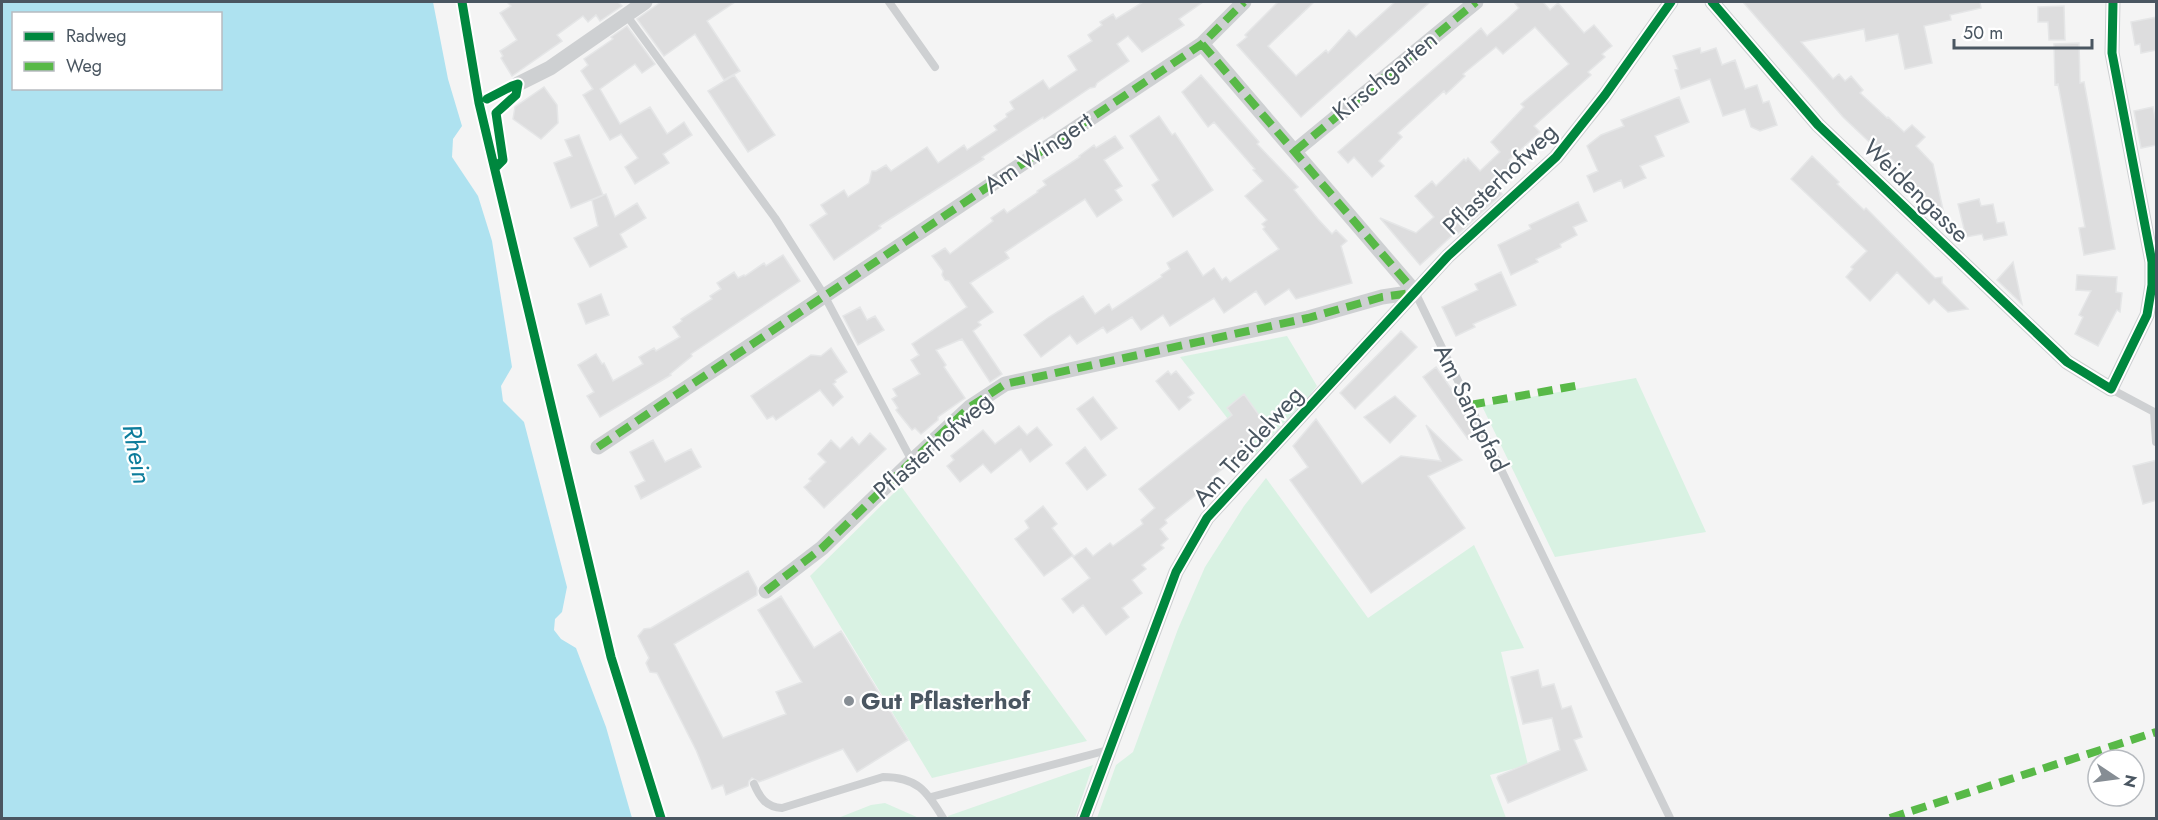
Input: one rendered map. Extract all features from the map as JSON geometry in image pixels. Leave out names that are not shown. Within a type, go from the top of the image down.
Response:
[{"type":"street","points":[[518,84],[550,68],[645,2]]},
{"type":"street","name":"Am Wingert","points":[[598,447],[1202,44],[1244,2]]},
{"type":"street","name":"Kirschgarten","points":[[1294,151],[1476,2]]},
{"type":"street","name":"Pflasterhofweg","points":[[766,591],[822,548],[970,407],[1005,384],[1308,318],[1382,297],[1415,292],[1448,256],[1556,157],[1605,95],[1671,2]]},
{"type":"street","name":"Weidengasse","points":[[1712,2],[1818,125],[2067,362],[2111,389]]},
{"type":"street","points":[[2111,389],[2147,315],[2154,286],[2152,262],[2112,53],[2113,2]]},
{"type":"street","name":"Am Sandpfad","points":[[1202,44],[1415,292]]},
{"type":"street","name":"Am Treidelweg","points":[[1084,819],[1176,572],[1207,518],[1415,292]]},
{"type":"lane","points":[[889,2],[935,67]]},
{"type":"lane","points":[[627,16],[775,218],[824,295],[912,460]]},
{"type":"lane","name":"Am Sandpfad","points":[[1415,292],[1670,819]]},
{"type":"lane","name":"Weidengasse","points":[[2111,389],[2155,412]]},
{"type":"lane","points":[[2155,412],[2157,442]]},
{"type":"lane","points":[[931,797],[1108,750]]},
{"type":"lane","points":[[754,784],[765,803],[774,808],[788,807],[883,777],[897,777],[910,781],[931,797],[943,819]]},
{"type":"green space","points":[[1287,336],[1317,386],[1255,454],[1180,357]]},
{"type":"green space","points":[[1636,378],[1706,532],[1555,557],[1482,406]]},
{"type":"green space","points":[[1266,478],[1368,618],[1474,545],[1524,648],[1501,652],[1528,765],[1490,775],[1506,818],[1097,818],[1116,765],[1133,752],[1178,629],[1205,567],[1244,506]]},
{"type":"green space","points":[[901,486],[1087,741],[932,778],[810,576]]},
{"type":"green space","points":[[1093,765],[1075,818],[949,818],[948,816]]},
{"type":"green space","points":[[885,803],[919,818],[838,818],[871,805]]},
{"type":"water","name":"Rhein","points":[[2,2],[433,2],[448,79],[462,126],[453,139],[452,157],[478,196],[492,241],[512,367],[501,386],[503,401],[524,422],[567,587],[562,612],[555,619],[554,630],[561,639],[576,648],[606,727],[632,818],[2,818]]},
{"type":"building","points":[[507,2],[618,2],[622,6],[600,21],[596,15],[588,22],[583,16],[557,35],[562,41],[512,76],[501,58],[503,56],[500,51],[517,40],[500,13],[511,6]]},
{"type":"building","points":[[661,2],[735,2],[707,21],[740,71],[724,80],[695,34],[664,56],[637,19]]},
{"type":"building","points":[[1143,2],[1203,2],[1179,19],[1184,25],[1142,52],[1128,36],[1117,44],[1129,61],[1097,83],[1095,87],[1090,88],[1044,119],[1043,117],[982,157],[984,159],[879,226],[881,228],[834,260],[810,225],[827,214],[821,205],[844,190],[848,197],[869,183],[872,171],[886,165],[891,171],[927,147],[938,163],[964,145],[967,150],[997,130],[994,126],[1014,109],[1010,102],[1043,80],[1049,89],[1077,70],[1068,56],[1092,41],[1088,35],[1102,25],[1100,22],[1113,14],[1116,19]]},
{"type":"building","points":[[1278,2],[1314,2],[1268,46],[1296,76],[1326,50],[1328,53],[1349,30],[1356,37],[1395,2],[1430,2],[1301,117],[1237,45]]},
{"type":"building","points":[[1514,2],[1543,2],[1550,10],[1558,3],[1584,33],[1594,25],[1612,46],[1602,54],[1605,57],[1588,72],[1591,75],[1534,126],[1540,132],[1509,160],[1513,164],[1495,181],[1499,185],[1496,188],[1502,194],[1420,265],[1380,218],[1416,233],[1434,217],[1415,196],[1432,181],[1436,186],[1464,159],[1466,161],[1468,158],[1480,171],[1500,152],[1491,142],[1524,107],[1521,104],[1569,64],[1535,27],[1503,54],[1496,47],[1463,74],[1465,76],[1446,94],[1444,91],[1398,133],[1402,137],[1379,161],[1384,166],[1372,177],[1354,157],[1348,163],[1338,152],[1481,28],[1487,36],[1507,19],[1519,8]]},
{"type":"building","points":[[1743,2],[1980,2],[1981,8],[1950,15],[1951,20],[1924,26],[1932,63],[1905,69],[1898,34],[1866,41],[1864,29],[1801,42],[1833,79],[1839,74],[1845,81],[1851,76],[1863,90],[1860,93],[1887,118],[1904,132],[1912,125],[1925,137],[1916,146],[1933,164],[1944,214],[1907,179],[1909,176],[1843,117]]},
{"type":"building","points":[[2064,6],[2065,40],[2049,40],[2048,22],[2038,22],[2038,7]]},
{"type":"building","points":[[2157,17],[2157,50],[2141,53],[2140,44],[2135,45],[2131,22]]},
{"type":"building","points":[[627,26],[655,64],[642,73],[635,64],[600,89],[620,124],[650,107],[667,134],[684,122],[692,135],[663,154],[669,163],[635,184],[625,167],[638,158],[621,134],[610,140],[583,95],[593,89],[581,71],[588,65],[584,59]]},
{"type":"building","points":[[2079,43],[2080,83],[2084,82],[2115,249],[2084,255],[2079,228],[2085,227],[2058,84],[2055,85],[2054,44]]},
{"type":"building","points":[[1700,48],[1701,53],[1716,48],[1722,65],[1735,60],[1745,89],[1757,85],[1763,103],[1769,101],[1777,125],[1760,131],[1751,127],[1745,109],[1723,116],[1710,79],[1681,89],[1673,56]]},
{"type":"building","points":[[734,75],[775,135],[748,152],[708,91]]},
{"type":"building","points":[[1201,75],[1259,142],[1257,144],[1298,187],[1294,190],[1318,219],[1332,234],[1336,230],[1347,241],[1341,246],[1352,283],[1296,299],[1289,289],[1265,305],[1256,291],[1224,313],[1214,298],[1170,326],[1163,315],[1141,330],[1132,317],[1107,333],[1103,327],[1077,344],[1070,335],[1041,357],[1024,335],[1083,296],[1095,314],[1109,304],[1112,310],[1162,277],[1161,275],[1170,269],[1167,263],[1187,251],[1203,276],[1214,268],[1222,280],[1226,277],[1230,282],[1279,249],[1263,229],[1265,227],[1262,224],[1267,220],[1245,196],[1263,181],[1214,122],[1208,127],[1182,92]]},
{"type":"building","points":[[544,87],[557,105],[558,123],[541,139],[513,119],[515,107]]},
{"type":"building","points":[[1679,97],[1689,122],[1655,136],[1664,156],[1640,166],[1646,178],[1624,188],[1621,180],[1594,192],[1587,176],[1598,171],[1587,146],[1601,135],[1624,126],[1621,120]]},
{"type":"building","points":[[2153,107],[2157,127],[2157,145],[2141,148],[2134,111]]},
{"type":"building","points":[[1159,116],[1172,135],[1175,133],[1213,190],[1173,217],[1152,185],[1159,180],[1130,136]]},
{"type":"building","points":[[579,135],[603,195],[571,208],[554,163],[572,156],[565,140]]},
{"type":"building","points":[[1115,136],[1123,148],[1104,160],[1122,186],[1115,190],[1122,200],[1097,217],[1085,199],[1005,252],[1009,258],[970,283],[993,312],[978,322],[981,325],[973,331],[1002,374],[990,382],[962,339],[936,350],[946,365],[944,367],[965,398],[938,417],[938,420],[921,434],[915,428],[912,430],[896,410],[898,408],[892,399],[897,396],[893,389],[920,374],[911,360],[919,355],[912,344],[967,307],[949,281],[945,280],[942,275],[943,271],[932,256],[945,248],[950,254],[993,221],[991,218],[1004,209],[1007,213],[1046,185],[1043,181],[1094,145],[1096,148]]},
{"type":"building","points":[[1812,156],[1839,182],[1837,184],[1864,210],[1866,208],[1935,278],[1942,277],[1942,283],[1968,309],[1948,312],[1934,299],[1929,304],[1897,272],[1870,301],[1846,277],[1853,269],[1851,267],[1867,251],[1791,179]]},
{"type":"building","points":[[606,194],[615,217],[637,203],[646,218],[620,234],[627,247],[590,267],[574,238],[598,226],[592,200]]},
{"type":"building","points":[[1979,199],[1981,206],[1993,204],[1997,223],[2004,222],[2007,235],[1984,240],[1982,234],[1966,237],[1958,204]]},
{"type":"building","points":[[1578,202],[1587,221],[1573,227],[1577,235],[1560,244],[1561,247],[1536,259],[1538,262],[1511,275],[1498,245],[1531,229],[1529,225]]},
{"type":"building","points":[[783,255],[800,281],[691,354],[692,356],[671,375],[600,417],[587,396],[594,392],[578,365],[596,354],[602,364],[604,363],[613,381],[643,364],[639,357],[654,348],[656,351],[680,337],[673,327],[682,321],[681,319],[712,299],[710,296],[721,289],[717,283],[734,272],[738,278],[745,276],[764,263],[766,266]]},
{"type":"building","points":[[2013,262],[2022,304],[1997,280]]},
{"type":"building","points":[[1501,272],[1516,305],[1473,324],[1475,327],[1456,336],[1442,307],[1478,290],[1475,284]]},
{"type":"building","points":[[2077,275],[2117,277],[2116,292],[2122,293],[2120,312],[2117,310],[2098,346],[2075,334],[2083,317],[2079,315],[2091,291],[2076,290]]},
{"type":"building","points":[[601,294],[609,315],[586,324],[578,304]]},
{"type":"building","points":[[860,307],[867,320],[875,316],[884,330],[858,345],[843,316]]},
{"type":"building","points":[[1401,331],[1417,347],[1355,409],[1340,393]]},
{"type":"building","points":[[831,348],[847,372],[833,384],[843,397],[833,406],[820,390],[776,420],[773,416],[767,419],[751,396],[811,355],[821,356]]},
{"type":"building","points":[[1436,367],[1455,394],[1475,435],[1468,439],[1423,377]]},
{"type":"building","points":[[1168,371],[1171,375],[1176,371],[1194,393],[1188,397],[1191,400],[1179,410],[1156,381]]},
{"type":"building","points":[[1244,394],[1266,425],[1260,429],[1262,431],[1238,450],[1234,455],[1236,458],[1211,478],[1213,481],[1165,520],[1167,523],[1160,529],[1168,539],[1161,545],[1164,548],[1142,565],[1146,569],[1132,580],[1142,593],[1122,608],[1129,617],[1106,635],[1083,605],[1073,613],[1062,599],[1090,578],[1073,557],[1086,548],[1093,556],[1110,543],[1113,546],[1143,524],[1141,520],[1155,508],[1139,489],[1232,415],[1227,408]]},
{"type":"building","points":[[1395,396],[1416,416],[1390,443],[1364,417]]},
{"type":"building","points":[[1093,397],[1117,428],[1101,440],[1077,409]]},
{"type":"building","points":[[1316,419],[1362,484],[1401,456],[1441,461],[1426,425],[1462,460],[1428,476],[1465,528],[1371,593],[1290,480],[1308,467],[1293,446]]},
{"type":"building","points":[[1019,426],[1027,435],[1037,427],[1052,445],[1030,462],[1021,449],[991,473],[983,464],[960,482],[947,466],[954,460],[951,456],[983,430],[995,444]]},
{"type":"building","points":[[870,433],[886,449],[824,508],[804,487],[826,462],[818,454],[831,440],[840,449],[852,437],[859,445]]},
{"type":"building","points":[[653,440],[665,462],[691,449],[701,467],[641,499],[635,486],[645,481],[630,452]]},
{"type":"building","points":[[1085,447],[1106,475],[1087,490],[1066,463]]},
{"type":"building","points":[[2157,460],[2157,500],[2143,504],[2133,466]]},
{"type":"building","points":[[1043,506],[1057,524],[1052,528],[1073,555],[1044,576],[1015,539],[1029,528],[1025,521]]},
{"type":"building","points":[[748,571],[757,588],[757,595],[674,644],[723,738],[786,714],[776,692],[802,682],[758,610],[781,596],[814,648],[841,631],[908,740],[857,772],[843,749],[759,782],[752,778],[748,786],[726,795],[723,785],[712,789],[696,750],[657,673],[650,672],[646,663],[649,658],[638,636],[644,629],[651,628]]},
{"type":"building","points":[[1538,670],[1542,687],[1554,684],[1562,709],[1571,706],[1582,737],[1574,740],[1587,770],[1508,803],[1498,776],[1560,750],[1552,718],[1523,724],[1511,677]]},
{"type":"marked path","points":[[598,447],[1202,44],[1244,2]]},
{"type":"marked path","points":[[1295,151],[1476,2]]},
{"type":"marked path","points":[[1202,44],[1415,292]]},
{"type":"marked path","points":[[766,591],[822,548],[970,407],[1005,384],[1308,318],[1382,297],[1412,293]]},
{"type":"marked path","points":[[1470,405],[1580,385]]},
{"type":"marked path","points":[[1890,818],[2156,732]]},
{"type":"cycle path","points":[[462,2],[479,103],[611,657],[661,818]]},
{"type":"cycle path","points":[[1084,818],[1176,572],[1207,518],[1448,256],[1556,157],[1605,95],[1671,2]]},
{"type":"cycle path","points":[[1712,2],[1818,125],[2067,362],[2111,389],[2147,315],[2152,285],[2152,262],[2112,53],[2113,2]]},
{"type":"cycle path","points":[[487,99],[518,84],[516,95],[496,113],[503,160],[495,168]]},
{"type":"place","name":"Gut Pflasterhof","points":[[849,701]]}]
